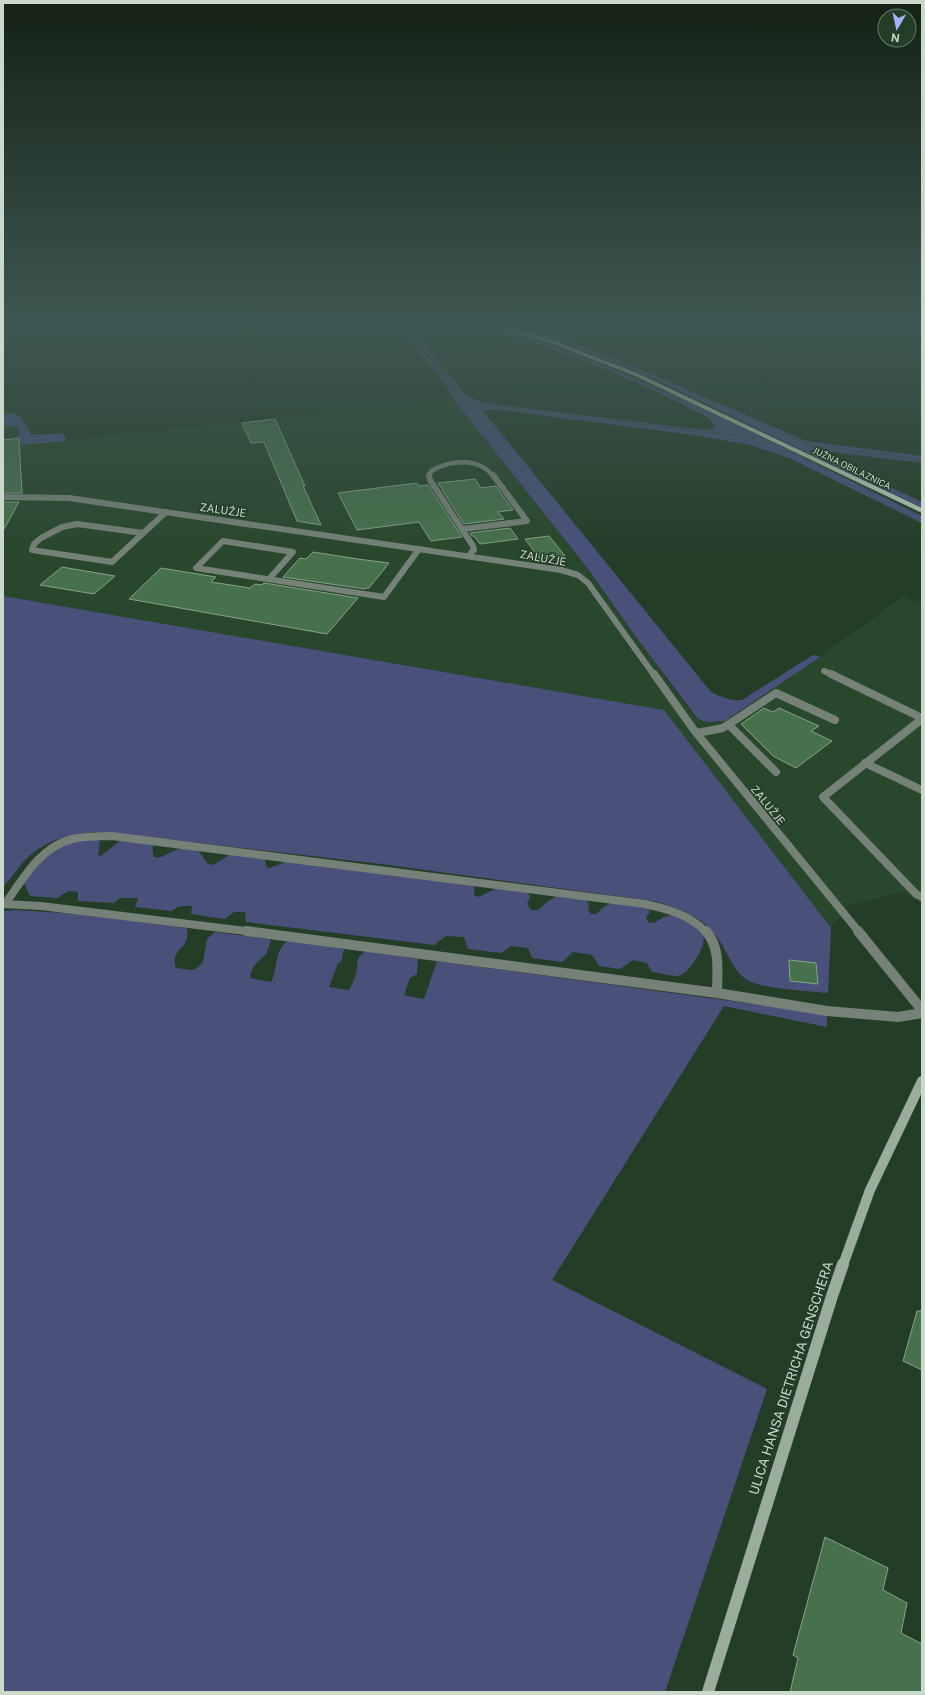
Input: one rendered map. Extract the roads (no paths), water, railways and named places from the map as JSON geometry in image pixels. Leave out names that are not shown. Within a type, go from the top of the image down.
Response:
[{"type":"main road","name":"JUŽNA OBILAZNICA","points":[[693,401],[922,511]]},
{"type":"main road","name":"ULICA HANSA DIETRICHA GENSCHERA","points":[[708,1692],[832,1296],[850,1244],[870,1190],[922,1081]]},
{"type":"street","points":[[463,530],[527,521],[488,469],[480,465],[464,463],[445,464],[436,467],[431,471],[429,476],[430,480],[473,546],[474,550],[468,556]]},
{"type":"street","name":"ZALUŽJE","points":[[3,497],[69,498],[561,570],[578,575],[588,583],[697,733],[922,1010]]},
{"type":"street","points":[[143,533],[77,524],[62,527],[41,538],[34,544],[32,550],[112,562],[166,512]]},
{"type":"street","points":[[269,579],[293,552],[223,541],[196,568],[384,597],[419,549]]},
{"type":"street","points":[[824,671],[922,718],[823,797],[916,894],[922,897]]},
{"type":"street","points":[[697,733],[723,728],[729,725],[776,693],[835,720]]},
{"type":"street","points":[[729,725],[776,772]]},
{"type":"street","points":[[865,762],[922,790]]},
{"type":"street","points":[[4,904],[35,862],[51,846],[76,837],[112,836],[645,904],[663,908],[678,912],[694,921],[710,935],[718,960],[717,993]]},
{"type":"street","points":[[4,904],[40,906],[182,923],[717,993],[827,1011],[898,1017],[922,1014]]},
{"type":"waterway","points":[[464,401],[466,403],[755,438]]},
{"type":"waterway","points":[[775,433],[783,434],[815,446],[922,460]]}]
